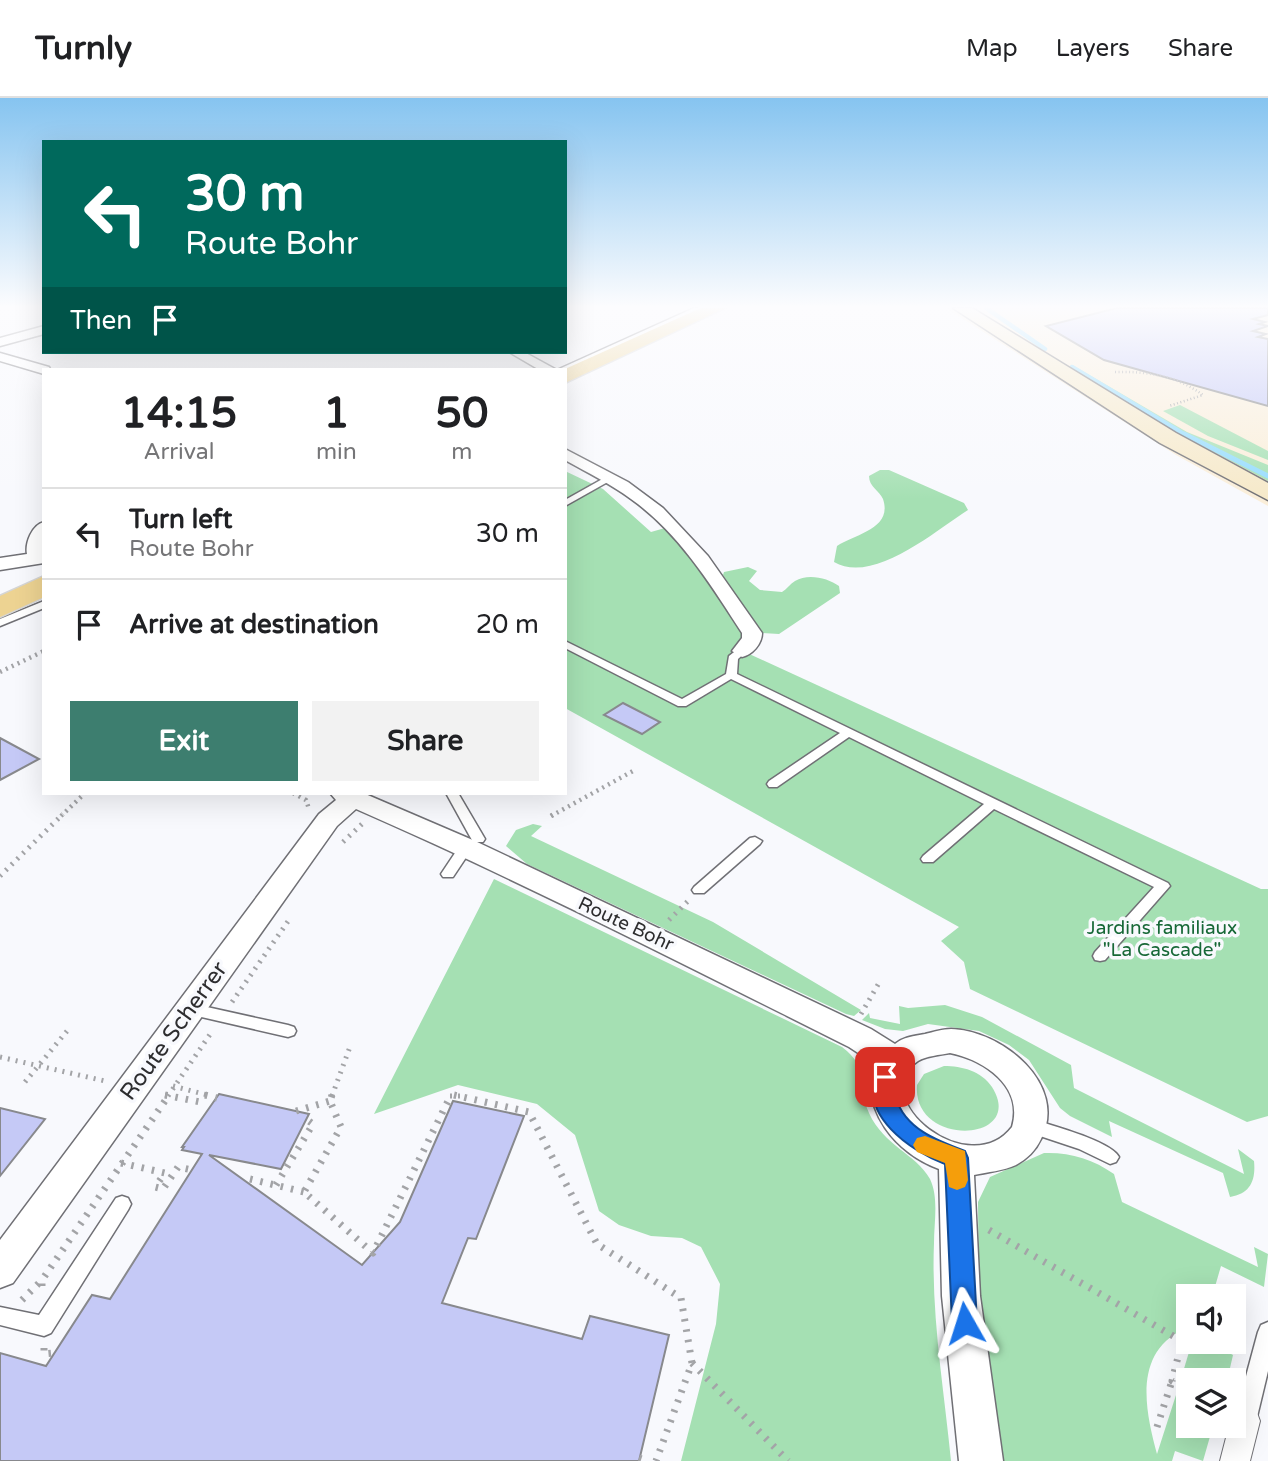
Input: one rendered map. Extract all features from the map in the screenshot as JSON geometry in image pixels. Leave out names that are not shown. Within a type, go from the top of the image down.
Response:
[{"type":"main road","points":[[1062,372],[1168,438],[1268,493]]},
{"type":"main road","points":[[0,608],[42,566]]},
{"type":"main road","points":[[0,633],[42,616]]},
{"type":"street","points":[[567,455],[641,498],[711,571],[752,633],[752,639],[742,650]]},
{"type":"street","points":[[0,564],[42,566],[35,546],[42,531]]},
{"type":"street","name":"Route Bohr","points":[[347,795],[472,843],[860,1038],[894,1060]]},
{"type":"street","name":"Route Scherrer","points":[[0,1270],[347,795]]},
{"type":"street","points":[[950,1041],[972,1045],[995,1055],[1013,1070],[1026,1088],[1033,1107],[1031,1126],[1021,1142],[1004,1154],[982,1159],[957,1158],[931,1149],[909,1135],[893,1116],[885,1096],[885,1077],[894,1060],[908,1048],[927,1042],[950,1041]]},
{"type":"street","points":[[957,1158],[961,1296],[981,1461]]},
{"type":"street","points":[[1235,1461],[1241,1438]]},
{"type":"lane","points":[[567,503],[609,479]]},
{"type":"lane","points":[[0,621],[42,603]]},
{"type":"lane","points":[[567,645],[682,704],[731,675]]},
{"type":"lane","points":[[731,675],[733,658],[742,650]]},
{"type":"lane","points":[[731,675],[1163,886],[1100,956]]},
{"type":"lane","points":[[773,784],[848,733]]},
{"type":"lane","points":[[448,874],[472,843],[453,795]]},
{"type":"lane","points":[[928,859],[993,803]]},
{"type":"lane","points":[[699,890],[755,841]]},
{"type":"lane","points":[[189,1009],[288,1031]]},
{"type":"lane","points":[[1031,1126],[1085,1144],[1110,1157]]},
{"type":"lane","points":[[0,1316],[44,1326],[122,1204]]},
{"type":"lane","points":[[1246,1417],[1268,1332]]},
{"type":"path","points":[[1115,372],[1120,372]]},
{"type":"path","points":[[1144,372],[1195,388],[1203,395],[1169,406]]},
{"type":"path","points":[[1152,380],[1163,378]]},
{"type":"path","points":[[0,671],[42,652]]},
{"type":"path","points":[[551,817],[633,771]]},
{"type":"path","points":[[0,876],[83,795]]},
{"type":"path","points":[[335,853],[343,842]]},
{"type":"path","points":[[661,929],[699,890]]},
{"type":"path","points":[[54,1353],[44,1354],[42,1280],[298,907]]},
{"type":"path","points":[[856,1020],[879,982]]},
{"type":"path","points":[[25,1082],[67,1031]]},
{"type":"path","points":[[304,1192],[341,1127],[330,1101],[351,1044]]},
{"type":"path","points":[[173,1087],[217,1098]]},
{"type":"path","points":[[250,1179],[304,1192],[373,1253],[451,1094],[529,1112],[597,1244],[681,1298],[692,1363],[656,1461]]},
{"type":"path","points":[[296,1111],[330,1101]]},
{"type":"path","points":[[276,1185],[313,1124],[306,1119]]},
{"type":"path","points":[[121,1163],[165,1173],[155,1187],[163,1189],[178,1167],[192,1170]]},
{"type":"path","points":[[958,1221],[985,1228],[1182,1341],[1157,1427]]},
{"type":"path","points":[[692,1363],[788,1461]]},
{"type":"path","points":[[1172,1381],[1176,1383]]},
{"type":"path","points":[[639,1458],[649,1461]]},
{"type":"shaded area","points":[[1046,372],[1268,372],[1268,506],[1176,455]]},
{"type":"green space","points":[[1083,372],[1187,432],[1268,465],[1268,481],[1190,439]]},
{"type":"green space","points":[[1180,405],[1268,451],[1268,460],[1208,436],[1163,411]]},
{"type":"green space","points":[[880,470],[889,470],[964,503],[968,510],[921,542],[885,561],[867,567],[850,567],[834,562],[837,546],[878,524],[883,517],[883,499],[869,476]]},
{"type":"green space","name":"Jardins familiaux \"La Cascade\"","points":[[567,472],[603,489],[651,532],[665,528],[698,561],[747,637],[734,647],[1261,889],[1268,889],[1268,1116],[1247,1122],[970,989],[964,962],[941,941],[959,927],[567,709]]},
{"type":"green space","points":[[748,567],[757,571],[749,581],[760,590],[782,592],[795,581],[812,577],[834,583],[839,586],[840,593],[779,634],[760,633],[723,575],[724,572]]},
{"type":"green space","points":[[533,824],[542,826],[531,836],[713,922],[861,1010],[854,1016],[846,1014],[527,864],[506,846],[516,830]]},
{"type":"green space","points":[[494,879],[842,1047],[851,1055],[860,1070],[866,1103],[875,1124],[891,1142],[924,1170],[933,1186],[936,1325],[951,1461],[681,1461],[716,1324],[720,1284],[701,1247],[682,1238],[651,1236],[619,1225],[599,1211],[575,1135],[537,1104],[458,1085],[374,1114]]},
{"type":"green space","points":[[945,1005],[982,1017],[1071,1065],[1074,1088],[1244,1174],[1238,1149],[1254,1161],[1253,1180],[1247,1190],[1230,1197],[1223,1173],[1109,1121],[1112,1137],[1070,1116],[1060,1108],[1029,1060],[1009,1045],[979,1031],[928,1024],[903,1031],[885,1029],[862,1020],[869,1013],[870,1018],[900,1024],[899,1006],[908,1008]]},
{"type":"green space","points":[[944,1066],[971,1070],[988,1082],[999,1106],[994,1119],[982,1128],[966,1131],[948,1128],[932,1120],[920,1105],[917,1085],[924,1074]]},
{"type":"green space","points":[[1044,1153],[1072,1155],[1098,1164],[1114,1174],[1122,1202],[1258,1267],[1254,1247],[1268,1254],[1264,1287],[1221,1266],[1216,1284],[1176,1284],[1176,1334],[1157,1352],[1150,1367],[1147,1384],[1149,1419],[1157,1454],[1176,1395],[1176,1438],[1210,1438],[1203,1461],[1175,1451],[1172,1461],[1000,1461],[979,1309],[978,1202],[990,1177]]},
{"type":"green space","points":[[1188,1354],[1233,1355],[1230,1368],[1184,1368]]},
{"type":"building","points":[[1145,372],[1268,372],[1268,406]]},
{"type":"building","points":[[623,703],[660,722],[642,734],[604,715]]},
{"type":"building","points":[[0,738],[39,759],[0,780]]},
{"type":"building","points":[[219,1094],[309,1114],[281,1169],[209,1155],[362,1265],[400,1222],[453,1101],[524,1116],[476,1239],[468,1238],[442,1303],[582,1339],[590,1316],[669,1335],[639,1461],[0,1461],[0,1353],[46,1366],[92,1295],[110,1299],[202,1154],[182,1150],[182,1147]]},
{"type":"building","points":[[0,1108],[45,1119],[0,1176]]},
{"type":"waterway","points":[[1080,372],[1187,436]]},
{"type":"waterway","points":[[1184,434],[1268,476]]},
{"type":"slow traffic","points":[[925,1145],[957,1158],[957,1180]]},
{"type":"route","points":[[885,1077],[885,1096],[893,1116],[909,1135],[931,1149],[957,1158],[961,1296],[965,1323]]}]
